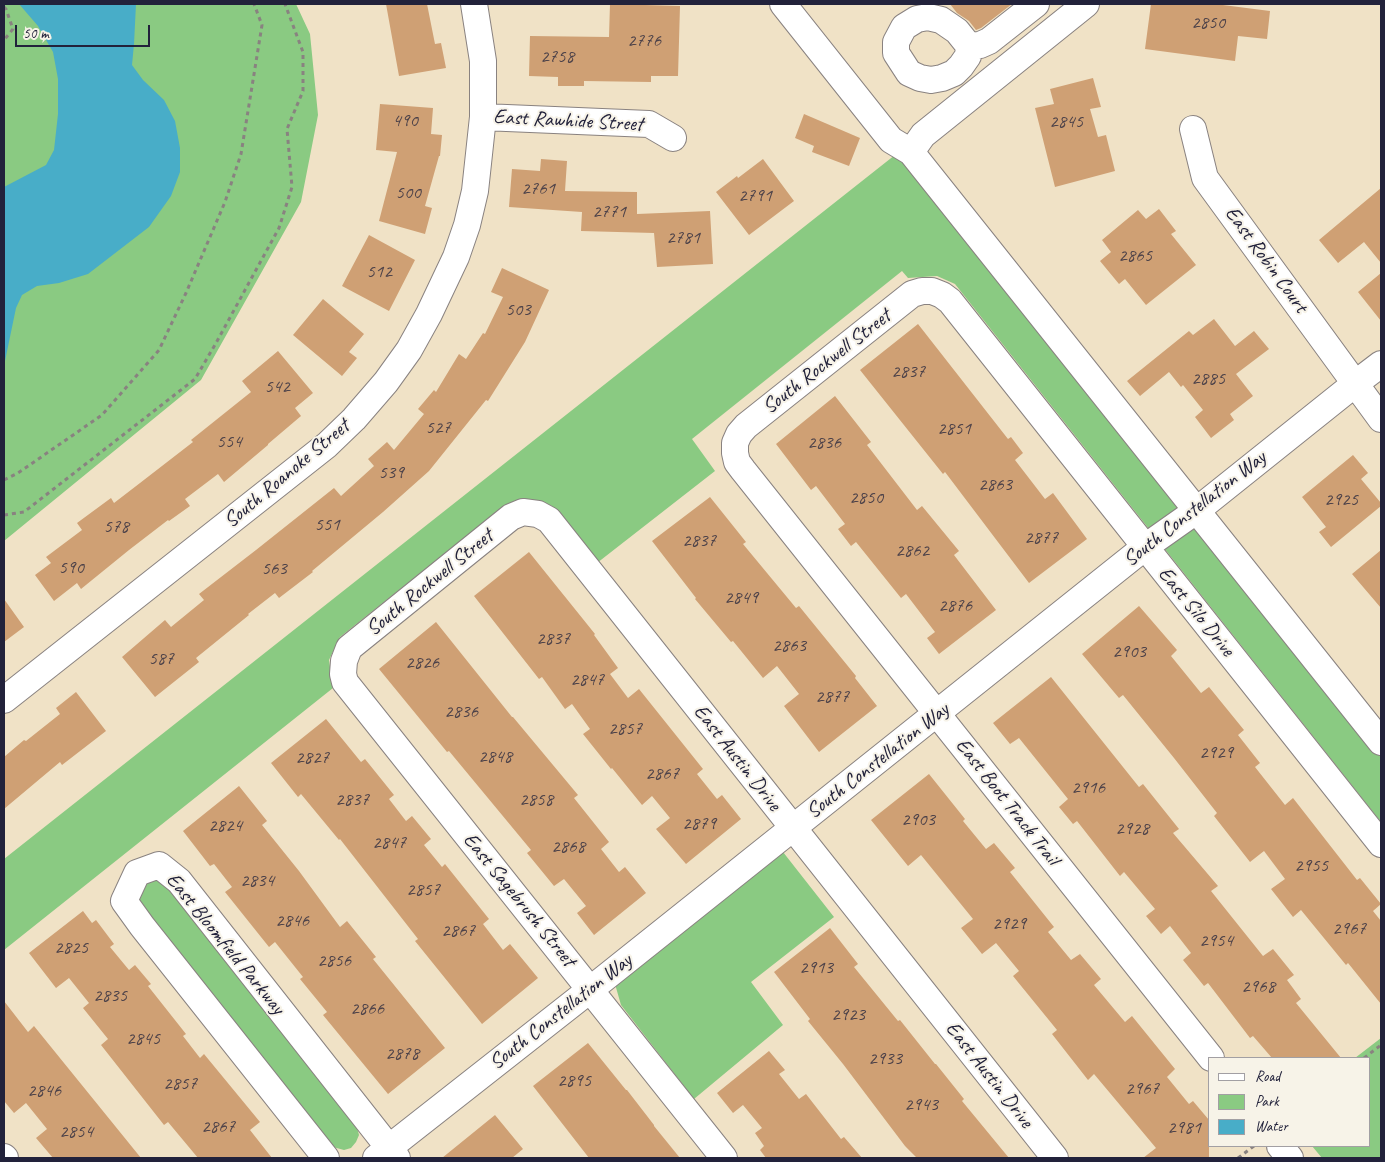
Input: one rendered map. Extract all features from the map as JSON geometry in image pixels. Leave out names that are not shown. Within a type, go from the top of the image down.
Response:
[{"type":"street","name":"East Rawhide Street","points":[[474,4],[483,61],[483,118],[648,124],[673,138]]},
{"type":"street","points":[[783,4],[891,140],[911,152],[1381,742]]},
{"type":"street","points":[[968,46],[980,45],[989,41],[1036,4]]},
{"type":"street","points":[[911,152],[923,135],[1086,4]]},
{"type":"street","name":"South Roanoke Street","points":[[4,700],[327,445],[354,419],[386,382],[409,350],[429,314],[456,257],[467,225],[475,191],[483,118]]},
{"type":"street","name":"East Robin Court","points":[[1193,129],[1206,178],[1356,382],[1381,419]]},
{"type":"street","name":"South Rockwell Street","points":[[735,448],[739,434],[768,408],[912,294],[932,291]]},
{"type":"street","name":"East Silo Drive","points":[[932,291],[950,301],[1381,844]]},
{"type":"street","name":"South Constellation Way","points":[[387,1155],[590,989],[1145,547],[1196,511],[1381,364]]},
{"type":"street","name":"East Boot Track Trail","points":[[735,448],[737,462],[743,470],[1209,1057]]},
{"type":"street","name":"South Rockwell Street","points":[[344,661],[349,648],[511,517],[523,512]]},
{"type":"street","name":"East Austin Drive","points":[[523,512],[538,514],[549,520],[1054,1158]]},
{"type":"street","name":"East Sagebrush Street","points":[[344,661],[343,674],[345,682],[724,1158]]},
{"type":"street","name":"East Bloomfield Parkway","points":[[326,1158],[124,901],[137,873],[159,865],[179,881],[387,1155]]},
{"type":"street","points":[[1281,1147],[1290,1158]]},
{"type":"path","points":[[4,480],[18,473],[102,415],[159,350],[225,202],[241,154],[262,25],[254,4]]},
{"type":"path","points":[[4,515],[24,512],[195,379],[216,343],[279,228],[292,187],[287,128],[303,90],[303,52],[285,4]]},
{"type":"path","points":[[4,7],[13,29],[4,40]]},
{"type":"path","points":[[1365,1057],[1381,1045]]},
{"type":"path","points":[[1238,1158],[1253,1147]]},
{"type":"green space","points":[[4,4],[296,4],[310,34],[318,115],[301,202],[201,380],[4,541]]},
{"type":"green space","points":[[900,151],[1381,756],[1381,822],[955,284],[937,276],[908,278],[902,271],[692,439],[715,471],[597,563],[552,506],[533,500],[507,504],[340,637],[329,660],[333,688],[4,950],[4,859]]},
{"type":"green space","points":[[783,852],[834,917],[751,982],[783,1025],[694,1099],[621,1005],[615,984]]},
{"type":"green space","points":[[156,880],[168,885],[356,1124],[359,1135],[351,1148],[344,1150],[333,1147],[143,908],[139,900],[140,891],[147,883]]},
{"type":"green space","points":[[1381,1038],[1381,1158],[1322,1158],[1313,1147],[1370,1147],[1370,1057],[1356,1057]]},
{"type":"water","points":[[19,4],[136,4],[132,65],[143,80],[164,100],[175,121],[180,148],[180,172],[171,196],[149,227],[88,274],[59,283],[37,286],[22,295],[16,308],[4,363],[4,187],[46,165],[54,150],[58,114],[58,79],[53,52],[38,26]]},
{"type":"building","points":[[386,4],[427,4],[435,44],[441,43],[446,68],[399,76]]},
{"type":"building","points":[[610,4],[680,6],[678,76],[651,76],[651,82],[584,81],[584,86],[558,86],[558,77],[529,76],[530,36],[609,37]]},
{"type":"building","points":[[950,4],[1012,4],[976,30]]},
{"type":"building","points":[[1151,4],[1215,4],[1270,11],[1267,39],[1238,36],[1235,61],[1145,49]]},
{"type":"building","points":[[1093,78],[1101,107],[1090,109],[1098,137],[1106,135],[1115,171],[1055,187],[1035,108],[1054,104],[1050,89]]},
{"type":"building","points":[[380,104],[433,108],[431,134],[442,135],[440,156],[425,206],[432,208],[425,234],[379,221],[397,152],[376,150]]},
{"type":"building","points":[[804,114],[860,138],[849,166],[812,152],[814,146],[795,138]]},
{"type":"building","points":[[541,159],[567,161],[565,191],[637,192],[637,214],[710,211],[713,264],[657,267],[654,233],[581,231],[582,212],[509,207],[512,169],[540,171]]},
{"type":"building","points":[[763,159],[794,201],[749,235],[716,192]]},
{"type":"building","points":[[1381,188],[1381,263],[1364,242],[1338,263],[1319,240]]},
{"type":"building","points":[[1159,209],[1176,231],[1171,234],[1196,265],[1146,305],[1125,279],[1119,284],[1100,261],[1111,252],[1102,240],[1138,210],[1146,219]]},
{"type":"building","points":[[369,235],[415,260],[389,311],[342,286]]},
{"type":"building","points":[[502,268],[549,290],[525,342],[488,401],[486,400],[429,471],[383,512],[313,572],[279,598],[275,593],[248,614],[196,658],[199,662],[155,697],[122,657],[165,620],[171,627],[204,600],[199,594],[334,488],[341,496],[374,466],[368,459],[387,442],[394,450],[424,414],[418,409],[434,390],[436,392],[459,354],[466,359],[483,333],[485,334],[503,297],[491,292]]},
{"type":"building","points":[[1381,273],[1381,321],[1358,292]]},
{"type":"building","points":[[323,299],[364,334],[349,352],[357,358],[342,376],[293,335]]},
{"type":"building","points":[[1214,319],[1235,346],[1254,331],[1269,349],[1236,374],[1253,396],[1230,414],[1234,420],[1211,438],[1195,417],[1203,410],[1183,385],[1181,387],[1169,372],[1140,396],[1127,381],[1189,331],[1193,335]]},
{"type":"building","points":[[918,324],[1008,439],[1011,437],[1023,453],[1015,460],[1045,499],[1053,493],[1087,539],[1029,583],[945,472],[943,474],[860,370]]},
{"type":"building","points":[[278,351],[313,393],[295,408],[301,416],[224,482],[218,474],[185,499],[190,506],[168,520],[81,589],[77,583],[54,601],[35,575],[51,563],[46,557],[82,530],[77,523],[111,498],[114,503],[193,442],[191,440],[251,392],[242,381]]},
{"type":"building","points":[[835,396],[871,442],[867,445],[917,510],[922,506],[959,551],[954,555],[996,610],[939,654],[927,638],[935,632],[906,594],[901,598],[856,542],[851,546],[838,529],[845,524],[816,486],[811,490],[776,444]]},
{"type":"building","points":[[1353,455],[1368,473],[1361,479],[1381,503],[1381,506],[1331,547],[1319,532],[1326,527],[1302,497]]},
{"type":"building","points":[[710,497],[746,542],[743,544],[796,608],[799,606],[856,676],[855,678],[877,706],[819,752],[784,706],[799,694],[777,666],[763,678],[695,599],[652,541]]},
{"type":"building","points":[[1381,550],[1381,608],[1352,574]]},
{"type":"building","points":[[529,552],[595,634],[618,668],[610,674],[628,698],[639,689],[703,769],[697,774],[717,799],[722,795],[741,819],[686,864],[656,829],[670,818],[652,796],[642,805],[583,734],[590,729],[572,704],[565,709],[542,677],[539,679],[474,596]]},
{"type":"building","points":[[4,599],[24,627],[4,642]]},
{"type":"building","points":[[1139,606],[1177,650],[1171,656],[1201,693],[1209,687],[1244,730],[1238,735],[1260,763],[1255,767],[1285,805],[1293,798],[1357,880],[1360,878],[1381,904],[1373,911],[1381,921],[1381,1004],[1301,910],[1293,917],[1271,889],[1285,879],[1264,851],[1250,862],[1214,816],[1217,813],[1174,758],[1123,695],[1119,698],[1082,654]]},
{"type":"building","points":[[436,622],[512,717],[578,795],[574,798],[609,842],[601,849],[619,872],[625,867],[646,893],[594,935],[577,913],[586,906],[564,879],[554,886],[527,853],[531,850],[379,669]]},
{"type":"building","points":[[1051,677],[1139,787],[1143,784],[1179,829],[1173,833],[1218,886],[1211,891],[1263,956],[1273,949],[1294,975],[1287,980],[1301,999],[1296,1003],[1340,1057],[1271,1057],[1253,1036],[1250,1038],[1208,983],[1204,986],[1183,960],[1191,953],[1170,926],[1161,934],[1146,916],[1155,909],[1124,872],[1120,876],[1077,821],[1073,824],[1059,807],[1068,799],[1019,738],[1010,744],[993,723]]},
{"type":"building","points":[[76,692],[106,731],[62,765],[60,762],[4,809],[4,757],[60,714],[56,708]]},
{"type":"building","points":[[326,719],[361,762],[365,759],[394,795],[389,799],[406,821],[412,816],[431,839],[424,845],[442,867],[445,864],[489,919],[483,924],[503,950],[510,944],[538,978],[482,1024],[415,941],[418,939],[340,839],[301,794],[298,797],[271,763]]},
{"type":"building","points":[[929,774],[986,849],[994,843],[1015,868],[1010,872],[1054,927],[1048,932],[1071,960],[1080,954],[1101,979],[1094,985],[1125,1022],[1132,1016],[1175,1069],[1167,1077],[1189,1104],[1193,1101],[1208,1119],[1209,1158],[1143,1158],[1156,1148],[1094,1074],[1088,1080],[1052,1034],[1057,1030],[1013,976],[1019,971],[996,943],[982,954],[961,928],[973,919],[921,855],[908,866],[871,820]]},
{"type":"building","points":[[239,786],[267,821],[262,825],[340,927],[347,921],[376,957],[373,959],[445,1048],[388,1094],[323,1015],[327,1012],[300,979],[303,977],[275,942],[269,947],[225,892],[232,887],[214,864],[210,866],[183,831]]},
{"type":"building","points":[[83,911],[92,923],[96,920],[114,944],[110,947],[129,970],[135,965],[151,984],[148,986],[186,1034],[183,1036],[200,1058],[204,1054],[260,1122],[250,1130],[272,1158],[198,1158],[168,1122],[164,1125],[101,1045],[108,1039],[83,1008],[89,1003],[69,978],[56,988],[29,953]]},
{"type":"building","points":[[830,928],[858,964],[854,967],[936,1064],[964,1099],[962,1101],[1009,1158],[917,1158],[905,1146],[808,1021],[810,1019],[774,972]]},
{"type":"building","points":[[4,1001],[28,1032],[34,1026],[141,1158],[53,1158],[36,1138],[47,1129],[26,1103],[14,1113],[4,1101]]},
{"type":"building","points":[[588,1043],[680,1158],[589,1158],[533,1086]]},
{"type":"building","points":[[769,1051],[785,1070],[779,1074],[799,1099],[806,1094],[841,1139],[844,1137],[862,1158],[766,1158],[760,1150],[764,1146],[755,1133],[762,1128],[743,1105],[733,1113],[717,1093]]},
{"type":"building","points":[[495,1115],[523,1149],[512,1158],[442,1158]]}]
